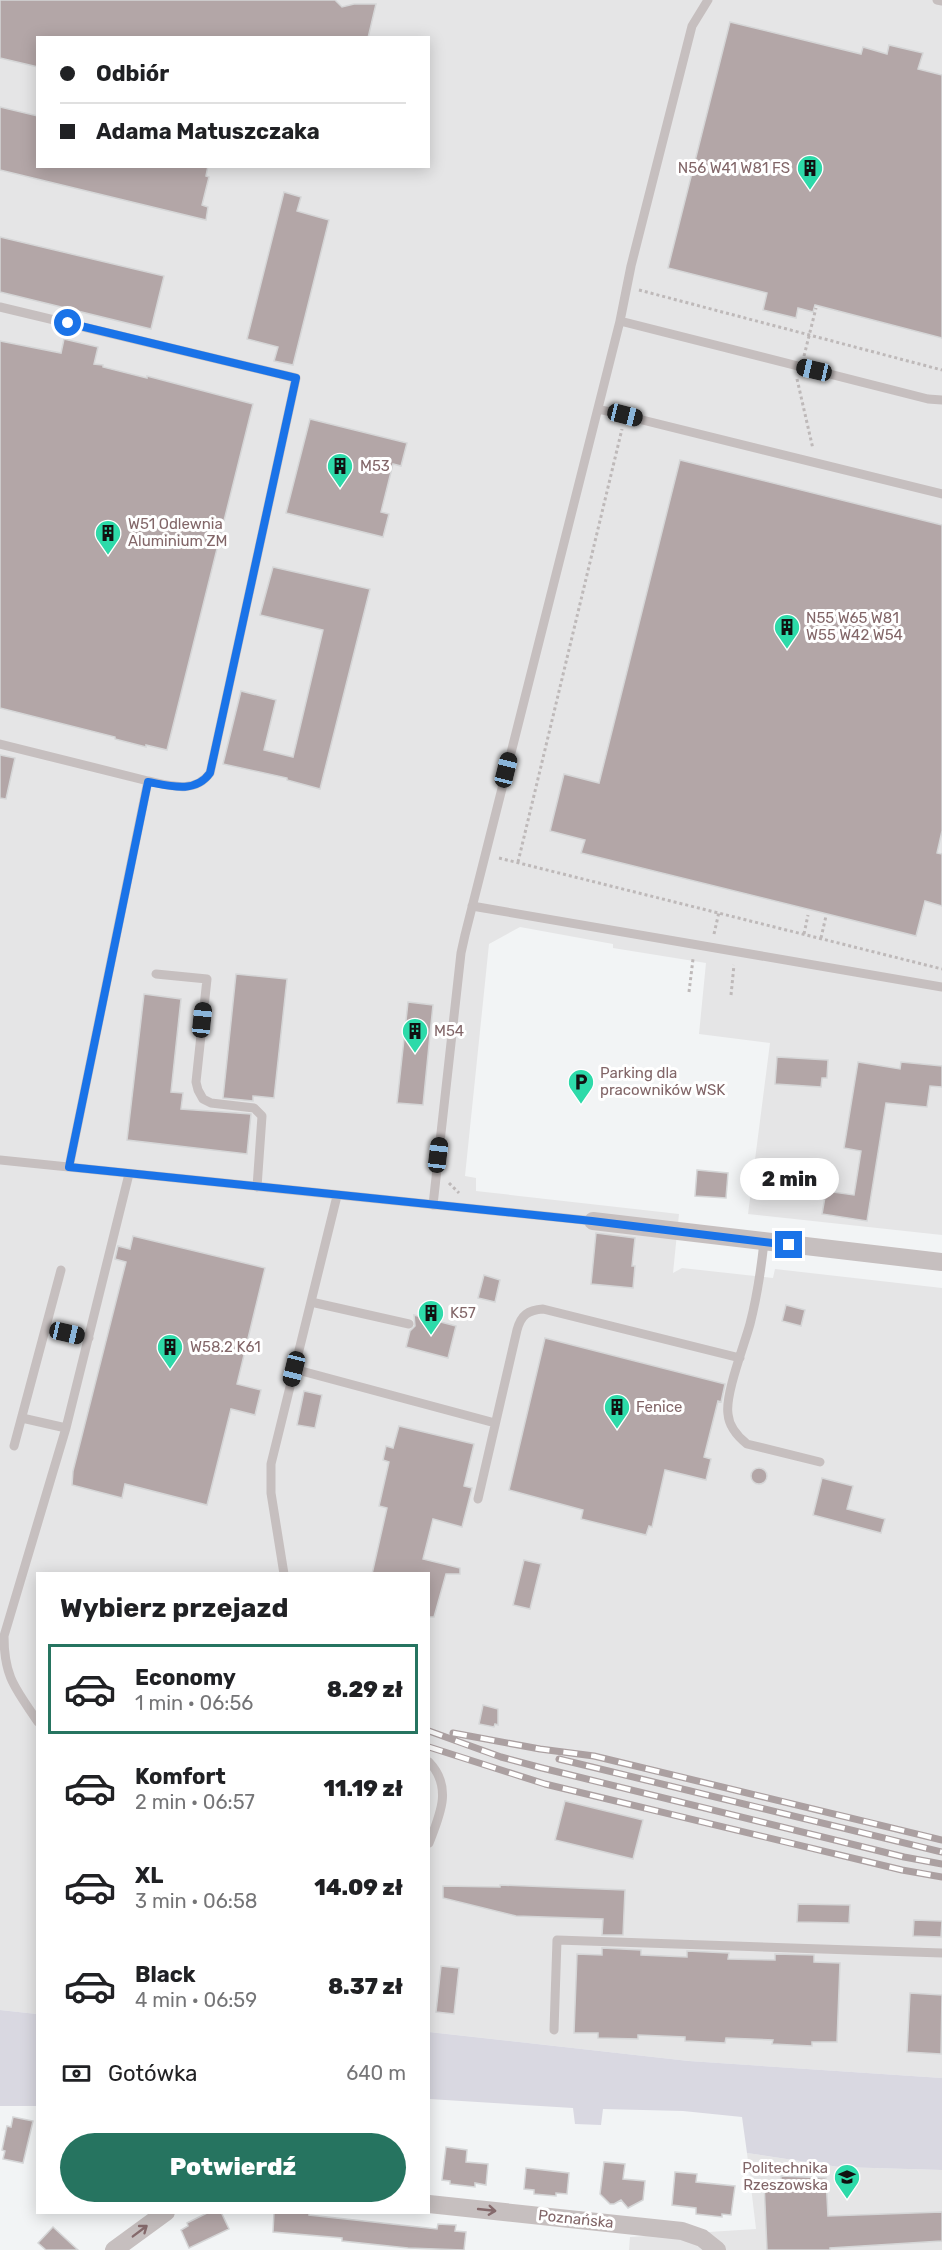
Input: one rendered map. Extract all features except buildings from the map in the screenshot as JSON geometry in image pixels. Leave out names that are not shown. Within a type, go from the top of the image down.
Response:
[{"type":"street","points":[[592,1221],[942,1262]]},
{"type":"street","name":"Poznańska","points":[[430,2204],[682,2231],[702,2238],[717,2250]]},
{"type":"street","points":[[114,2250],[163,2214]]},
{"type":"lane","points":[[433,1205],[461,954],[692,26],[708,0]]},
{"type":"lane","points":[[937,0],[942,1]]},
{"type":"lane","points":[[0,307],[296,378],[210,773],[205,780],[193,786],[179,787],[148,782],[0,744]]},
{"type":"lane","points":[[620,321],[928,399],[942,400]]},
{"type":"lane","points":[[598,409],[942,495]]},
{"type":"lane","points":[[69,1167],[148,782]]},
{"type":"lane","points":[[472,906],[942,987]]},
{"type":"lane","points":[[156,974],[207,980],[196,1082],[203,1099],[211,1103],[254,1108],[262,1116],[257,1187]]},
{"type":"lane","points":[[0,1160],[592,1221]]},
{"type":"lane","points":[[36,1719],[11,1680],[4,1651],[4,1636],[66,1428],[129,1174]]},
{"type":"lane","points":[[284,1572],[270,1478],[271,1464],[337,1196]]},
{"type":"lane","points":[[764,1242],[760,1277],[728,1403],[728,1413],[733,1430],[747,1444],[820,1462]]},
{"type":"lane","points":[[14,1446],[61,1270]]},
{"type":"lane","points":[[311,1302],[409,1324]]},
{"type":"lane","points":[[478,1499],[520,1320],[525,1313],[543,1309],[740,1358]]},
{"type":"lane","points":[[46,1328],[89,1338]]},
{"type":"lane","points":[[294,1369],[495,1423]]},
{"type":"lane","points":[[22,1418],[66,1428]]},
{"type":"lane","points":[[430,1763],[441,1778],[443,1789],[440,1813],[430,1839]]},
{"type":"lane","points":[[554,2030],[557,1940],[942,1953]]},
{"type":"path","points":[[638,289],[942,370]]},
{"type":"path","points":[[810,461],[813,450],[797,380],[816,308]]},
{"type":"path","points":[[518,862],[625,415]]},
{"type":"path","points":[[496,857],[942,969]]},
{"type":"path","points":[[804,934],[808,915]]},
{"type":"path","points":[[821,938],[826,916]]},
{"type":"path","points":[[731,995],[734,963]]},
{"type":"path","points":[[448,1178],[451,1185],[461,1194]]},
{"type":"shaded area","points":[[0,0],[942,0],[942,1235],[748,1214],[770,1043],[699,1034],[706,963],[613,948],[613,944],[520,927],[489,944],[465,1176],[476,1178],[476,1191],[679,1214],[673,1273],[682,1268],[773,1278],[775,1269],[942,1288],[942,2078],[689,2061],[430,2032],[430,1572],[36,1572],[36,2014],[0,2010]]},
{"type":"shaded area","points":[[0,2010],[36,2014],[36,2106],[0,2106]]},
{"type":"shaded area","points":[[430,2032],[689,2061],[942,2078],[942,2170],[839,2167],[747,2153],[742,2117],[683,2111],[603,2109],[601,2125],[575,2124],[573,2108],[430,2099]]},
{"type":"shaded area","name":"Politechnika Rzeszowska","points":[[747,2153],[839,2167],[942,2170],[942,2250],[629,2250],[630,2237],[756,2229]]},
{"type":"railway","points":[[430,1731],[501,1757],[542,1768],[904,1857],[942,1864]]},
{"type":"railway","points":[[453,1733],[594,1756],[942,1840]]},
{"type":"railway","points":[[430,1747],[545,1784],[902,1870],[942,1877]]},
{"type":"railway","points":[[559,1759],[942,1852]]},
{"type":"place","name":"N56 W41 W81 FS","points":[[810,191]]},
{"type":"place","name":"M53","points":[[340,489]]},
{"type":"place","name":"W51 Odlewnia Aluminium ZM","points":[[108,556]]},
{"type":"place","name":"N55 W65 W81 W55 W42 W54","points":[[787,650]]},
{"type":"place","name":"M54","points":[[415,1054]]},
{"type":"place","name":"Parking dla pracowników WSK","points":[[581,1105]]},
{"type":"place","name":"K57","points":[[431,1336]]},
{"type":"place","name":"W58.2 K61","points":[[170,1370]]},
{"type":"place","name":"Fenice","points":[[617,1430]]},
{"type":"place","name":"Politechnika Rzeszowska","points":[[847,2200]]},
{"type":"route","points":[[68,323],[296,378],[210,773],[205,780],[193,786],[179,787],[148,782],[69,1167],[592,1221],[789,1245]]}]
